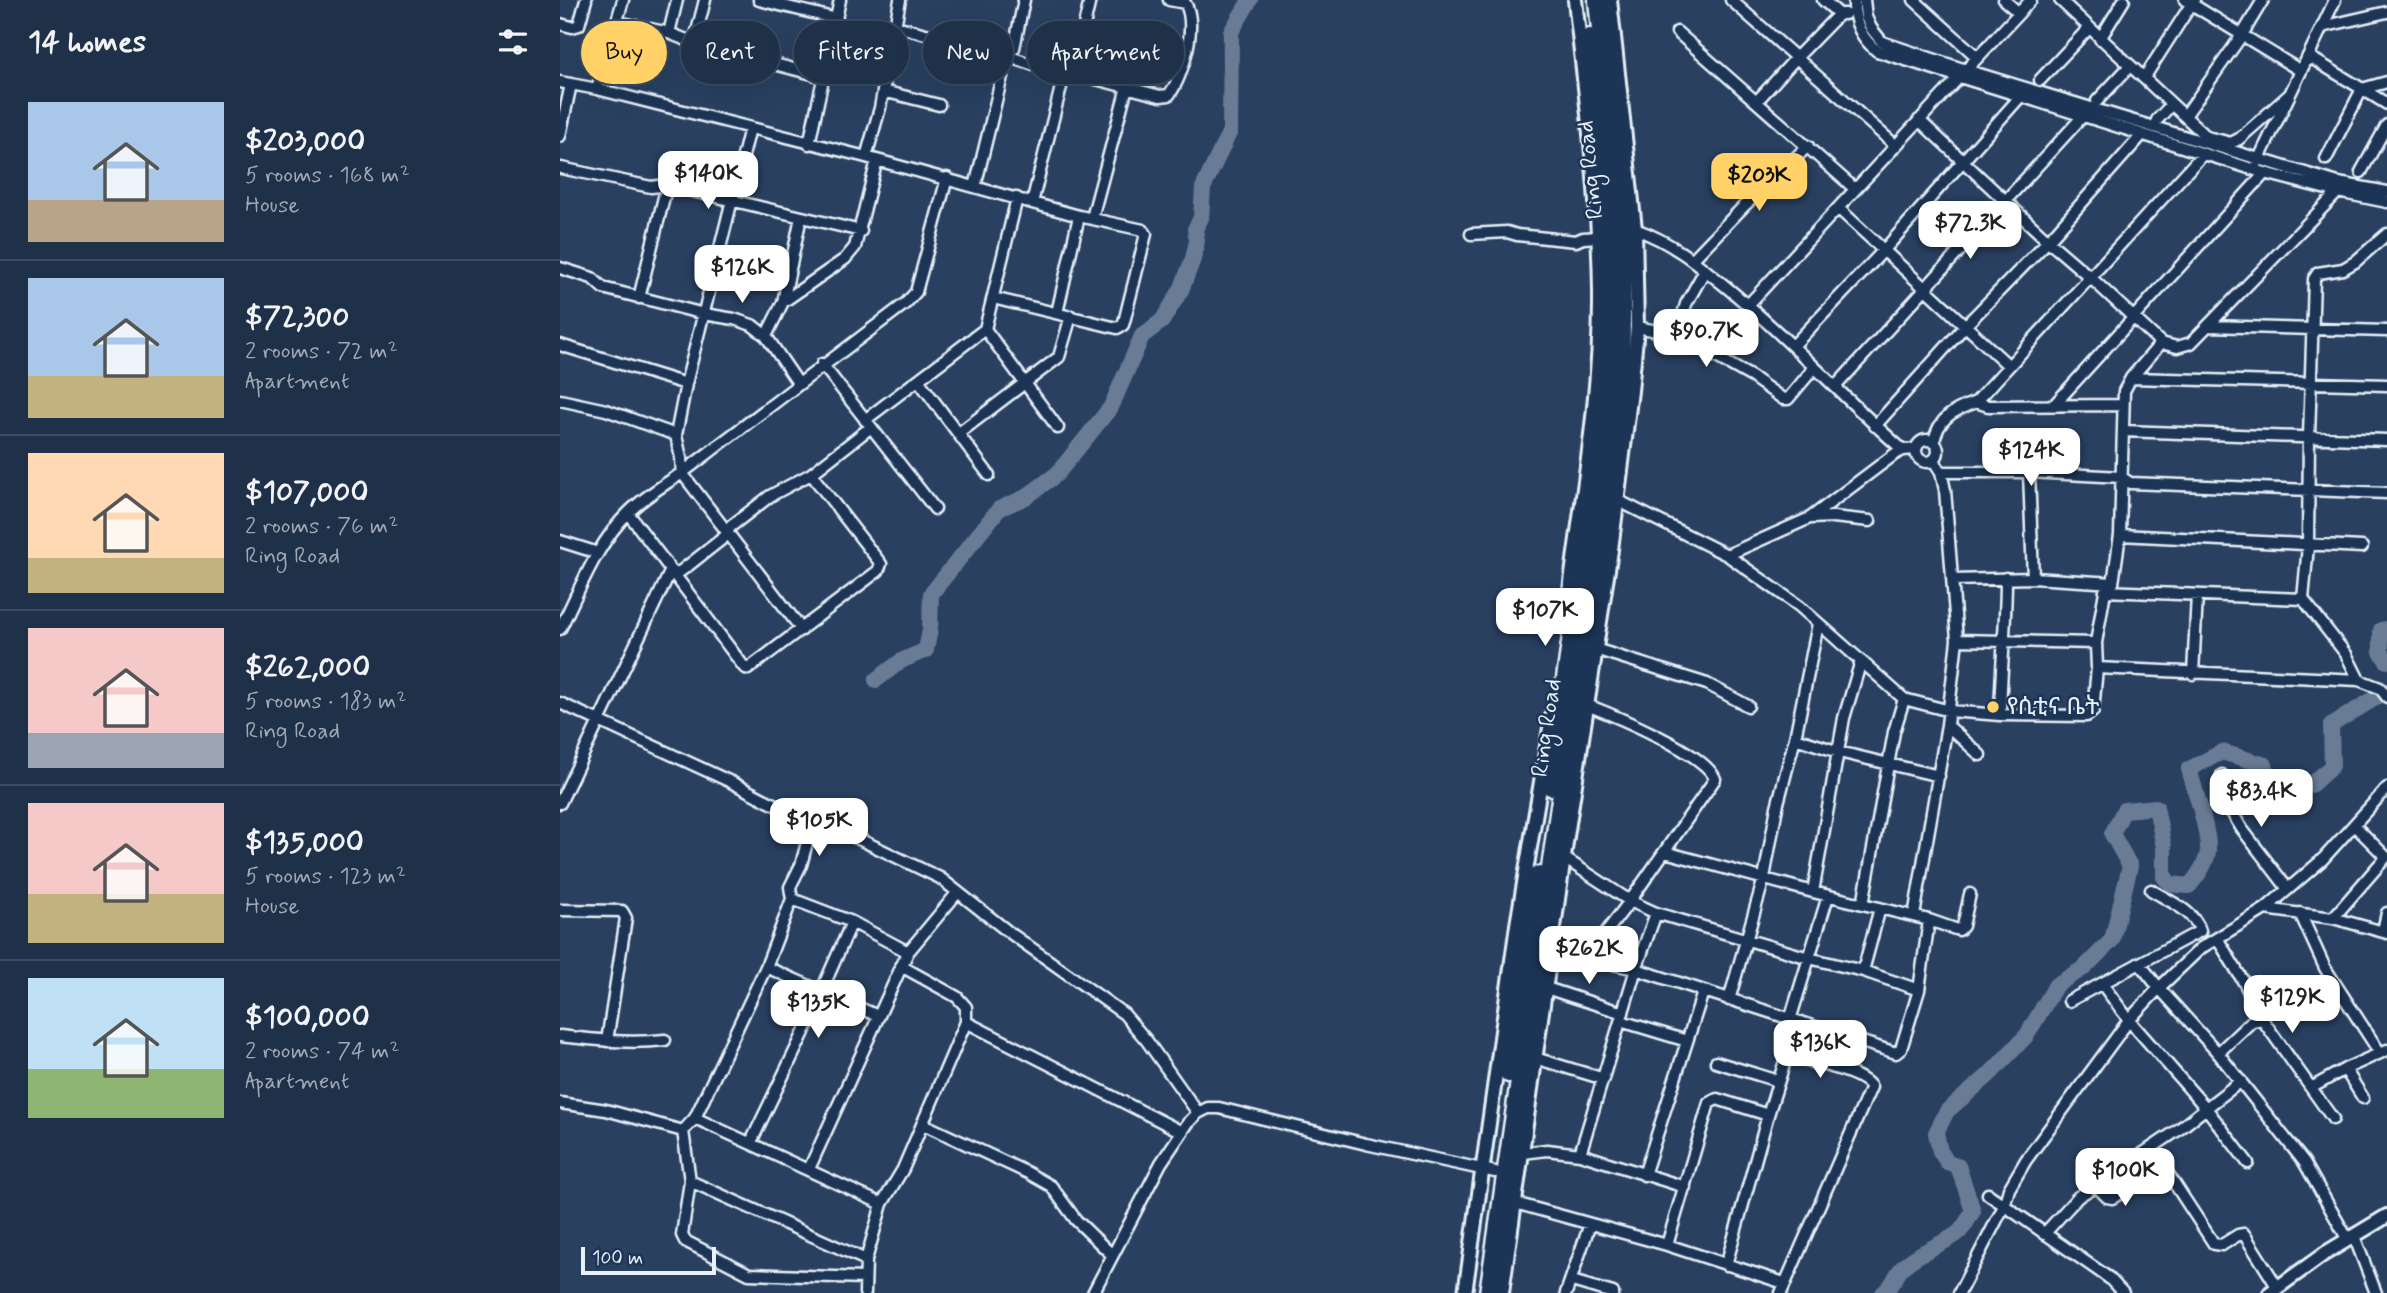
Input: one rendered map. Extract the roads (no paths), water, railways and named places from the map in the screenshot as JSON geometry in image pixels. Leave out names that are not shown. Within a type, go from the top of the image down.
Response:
[{"type":"highway","name":"Ring Road","points":[[1477,1293],[1489,1171],[1608,379],[1611,282],[1608,203],[1586,0]]},
{"type":"highway","name":"Ring Road","points":[[1489,1293],[1619,395],[1622,238],[1598,0]]},
{"type":"street","points":[[560,24],[572,27],[579,25],[586,0]]},
{"type":"street","points":[[618,21],[623,0]]},
{"type":"street","points":[[677,0],[669,33],[681,38]]},
{"type":"street","points":[[700,21],[705,0]]},
{"type":"street","points":[[759,0],[780,2],[837,19],[840,0]]},
{"type":"street","points":[[897,21],[900,0]]},
{"type":"street","points":[[1013,49],[1024,0]]},
{"type":"street","points":[[1084,21],[1090,0]]},
{"type":"street","points":[[1113,84],[1160,96],[1169,95],[1176,87],[1188,43],[1190,10],[1185,4],[1169,0]]},
{"type":"street","points":[[1465,1293],[1489,1171],[1515,939],[1552,718],[1598,357],[1599,237],[1575,0]]},
{"type":"street","points":[[1502,1293],[1618,500],[1637,327],[1635,229],[1611,0]]},
{"type":"street","points":[[1731,0],[1895,145]]},
{"type":"street","points":[[1823,0],[1839,14],[1853,14]]},
{"type":"street","points":[[1854,0],[1853,14],[1861,33],[1877,51],[1962,74],[2256,164],[2265,173],[2387,202]]},
{"type":"street","points":[[1864,0],[1864,9],[1871,28],[1882,42],[2020,97],[2203,154],[2387,192]]},
{"type":"street","points":[[1914,0],[1978,57]]},
{"type":"street","points":[[2004,0],[2019,13]]},
{"type":"street","points":[[1748,305],[2031,0]]},
{"type":"street","points":[[2060,0],[2088,29],[2207,137],[2231,143],[2239,139],[2290,94]]},
{"type":"street","points":[[2100,39],[2124,0]]},
{"type":"street","points":[[2185,116],[2242,35],[2263,0]]},
{"type":"street","points":[[2256,164],[2335,0]]},
{"type":"street","points":[[2144,78],[2190,1],[2301,71]]},
{"type":"street","points":[[2322,27],[2387,12]]},
{"type":"street","points":[[1757,101],[1839,14]]},
{"type":"street","points":[[2040,80],[2088,29]]},
{"type":"street","points":[[1677,32],[1856,189]]},
{"type":"street","points":[[2308,56],[2387,104]]},
{"type":"street","points":[[2097,101],[2129,67]]},
{"type":"street","points":[[560,82],[872,158],[1079,216],[1143,230],[1146,234],[1123,326],[1117,328],[993,298]]},
{"type":"street","points":[[2326,159],[2362,89],[2387,82]]},
{"type":"street","points":[[560,136],[571,84]]},
{"type":"street","points":[[597,89],[599,84]]},
{"type":"street","points":[[809,144],[822,84]]},
{"type":"street","points":[[783,302],[845,259],[855,247],[861,231],[884,84]]},
{"type":"street","points":[[975,187],[1000,84]]},
{"type":"street","points":[[1032,202],[1065,84]]},
{"type":"street","points":[[1092,218],[1127,87]]},
{"type":"street","points":[[883,91],[939,105]]},
{"type":"street","points":[[1793,346],[1884,250],[2020,97]]},
{"type":"street","points":[[2157,120],[2171,105]]},
{"type":"street","points":[[1836,386],[2083,116]]},
{"type":"street","points":[[1919,120],[2048,242],[2161,343],[2177,347],[2191,344],[2338,192]]},
{"type":"street","points":[[2361,172],[2387,125]]},
{"type":"street","points":[[750,128],[686,384],[676,435],[682,473],[802,630]]},
{"type":"street","points":[[1875,426],[1965,326],[2048,242],[2141,135]]},
{"type":"street","points":[[1692,260],[1808,146]]},
{"type":"street","points":[[1934,461],[1938,452],[1934,442],[1936,430],[1943,419],[1956,409],[1976,402],[2203,154]]},
{"type":"street","points":[[560,168],[651,187],[667,185],[861,231]]},
{"type":"street","points":[[2053,406],[2265,173]]},
{"type":"street","points":[[560,629],[598,553],[628,513],[906,303],[916,292],[947,178]]},
{"type":"street","points":[[639,298],[667,185]]},
{"type":"street","points":[[670,572],[678,573],[727,535],[730,527],[770,496],[811,474],[919,381],[985,329],[1017,198]]},
{"type":"street","points":[[1839,209],[2008,366]]},
{"type":"street","points":[[1057,313],[1079,216]]},
{"type":"street","points":[[766,336],[783,302],[801,217]]},
{"type":"street","points":[[1635,229],[1656,236],[1692,260],[1748,305],[1903,450]]},
{"type":"street","points":[[1471,234],[1507,232],[1576,241],[1599,237]]},
{"type":"street","points":[[2359,680],[2346,654],[2303,598],[2308,546],[2314,279],[2318,273],[2343,269],[2355,262],[2387,234]]},
{"type":"street","points":[[560,268],[592,278],[603,288],[752,325],[766,336],[799,383]]},
{"type":"street","points":[[1677,335],[1685,304],[1705,270]]},
{"type":"street","points":[[959,433],[1059,357],[1071,316]]},
{"type":"street","points":[[2209,326],[2387,331]]},
{"type":"street","points":[[1637,327],[1677,335],[1752,377],[1783,399],[1788,398],[1814,368]]},
{"type":"street","points":[[985,329],[1058,428]]},
{"type":"street","points":[[1618,500],[1727,555],[1765,580],[1903,699],[1950,711],[2000,715],[2087,716],[2092,711],[2097,668],[2096,643],[2120,535],[2124,391],[2131,378],[2161,343]]},
{"type":"street","points":[[560,345],[686,384]]},
{"type":"street","points":[[822,364],[935,509]]},
{"type":"street","points":[[2131,378],[2387,385]]},
{"type":"street","points":[[919,381],[989,475]]},
{"type":"street","points":[[560,400],[606,410],[676,435]]},
{"type":"street","points":[[1976,402],[1988,406],[2123,405]]},
{"type":"street","points":[[2123,431],[2387,440]]},
{"type":"street","points":[[1727,555],[1810,518],[1903,450],[1916,449],[1923,441],[1934,442]]},
{"type":"street","points":[[1916,449],[1916,454],[1923,462],[1934,461]]},
{"type":"street","points":[[1914,916],[1950,711],[1957,639],[1945,490],[1941,472],[1934,461]]},
{"type":"street","points":[[1941,472],[2029,472],[2121,477],[2130,483],[2387,493]]},
{"type":"street","points":[[2029,472],[2033,578]]},
{"type":"street","points":[[628,513],[670,572],[748,669],[878,571],[881,564],[811,474]]},
{"type":"street","points":[[1810,518],[1870,520]]},
{"type":"street","points":[[2120,535],[2362,547]]},
{"type":"street","points":[[560,541],[598,553]]},
{"type":"street","points":[[560,803],[670,572]]},
{"type":"street","points":[[2000,715],[2006,578]]},
{"type":"street","points":[[1953,580],[2033,578],[2197,595],[2303,598]]},
{"type":"street","points":[[2193,674],[2197,595]]},
{"type":"street","points":[[1729,1000],[1764,878],[1785,769],[1795,738],[1818,624]]},
{"type":"street","points":[[1957,639],[2096,643]]},
{"type":"street","points":[[1595,649],[1707,684],[1748,706]]},
{"type":"street","points":[[1812,892],[1844,718],[1861,661]]},
{"type":"street","points":[[2097,668],[2359,680],[2385,694]]},
{"type":"street","points":[[1863,904],[1894,732],[1903,699]]},
{"type":"street","points":[[560,703],[732,782],[785,810],[838,829],[940,878],[1006,930],[1124,1014],[1198,1112]]},
{"type":"street","points":[[1587,705],[1665,740],[1707,767],[1713,773],[1714,782],[1587,957]]},
{"type":"street","points":[[1947,725],[1980,755]]},
{"type":"street","points":[[1795,738],[1839,752],[1939,776]]},
{"type":"street","points":[[2222,775],[2231,811],[2288,889]]},
{"type":"street","points":[[1959,1293],[2004,1206],[2008,1189],[2026,1160],[2129,1020],[2202,948],[2265,909],[2322,860],[2387,789]]},
{"type":"street","points":[[683,1131],[695,1118],[766,967],[792,899],[790,887],[801,865],[813,820]]},
{"type":"street","points":[[2333,918],[2386,857],[2355,826]]},
{"type":"street","points":[[1665,852],[1955,929],[1961,929],[1970,894]]},
{"type":"street","points":[[1564,858],[1630,901],[1656,913],[1863,971],[1919,990]]},
{"type":"street","points":[[2070,1001],[2193,936],[2200,929],[2183,909],[2151,890]]},
{"type":"street","points":[[809,1169],[908,952],[958,892]]},
{"type":"street","points":[[1726,1265],[1786,1056],[1809,958],[1828,896]]},
{"type":"street","points":[[792,899],[852,922],[908,952]]},
{"type":"street","points":[[1863,971],[1880,908]]},
{"type":"street","points":[[2265,909],[2333,918],[2385,932],[2387,913]]},
{"type":"street","points":[[560,910],[622,911],[626,918],[607,1041]]},
{"type":"street","points":[[1580,1154],[1636,969],[1656,913]]},
{"type":"street","points":[[2300,913],[2325,968],[2384,1052],[2311,1088]]},
{"type":"street","points":[[1550,951],[1636,969],[1896,1053],[1901,1049],[1919,990],[1929,920]]},
{"type":"street","points":[[751,1142],[823,993],[852,922]]},
{"type":"street","points":[[2217,938],[2245,984],[2262,1019],[2333,1119]]},
{"type":"street","points":[[2139,963],[2218,1053],[2304,1162],[2351,1238],[2376,1293]]},
{"type":"street","points":[[865,1293],[866,1260],[882,1205],[903,1169],[966,1022],[966,1007],[957,997],[901,966]]},
{"type":"street","points":[[766,967],[878,1016]]},
{"type":"street","points":[[2102,984],[2129,1020],[2206,1108],[2248,1163]]},
{"type":"street","points":[[1546,988],[1687,1041]]},
{"type":"street","points":[[1644,1175],[1703,992]]},
{"type":"street","points":[[2218,1053],[2252,1021],[2262,1019]]},
{"type":"street","points":[[966,1022],[1182,1132]]},
{"type":"street","points":[[560,1036],[645,1043],[665,1041]]},
{"type":"street","points":[[1515,1203],[1667,1245],[1783,1288],[1871,1087],[1866,1080],[1827,1066],[1786,1056]]},
{"type":"street","points":[[1535,1058],[1604,1079]]},
{"type":"street","points":[[1716,1062],[1778,1081]]},
{"type":"street","points":[[2345,1069],[2363,1098]]},
{"type":"street","points":[[2044,1234],[2078,1197],[2178,1130],[2241,1081]]},
{"type":"street","points":[[1667,1245],[1709,1103],[1717,1100],[1768,1115]]},
{"type":"street","points":[[560,1103],[606,1110],[683,1131]]},
{"type":"street","points":[[1093,1293],[1161,1163],[1198,1112],[1208,1108],[1219,1108],[1489,1171]]},
{"type":"street","points":[[695,1118],[882,1205]]},
{"type":"street","points":[[923,1124],[1051,1186],[1076,1220],[1112,1255]]},
{"type":"street","points":[[683,1131],[690,1181],[683,1222],[682,1236],[685,1241],[748,1274],[864,1278]]},
{"type":"street","points":[[1522,1153],[1547,1150],[1580,1154],[1685,1187]]},
{"type":"street","points":[[2095,1185],[2107,1197],[2112,1198],[2165,1169],[2214,1244],[2222,1245],[2244,1234],[2274,1290],[2387,1216]]},
{"type":"street","points":[[690,1181],[866,1260]]},
{"type":"street","points":[[1988,1194],[2109,1278],[2123,1293]]},
{"type":"street","points":[[1566,1293],[1590,1224]]},
{"type":"street","points":[[1572,1281],[1613,1293]]},
{"type":"waterway","points":[[876,680],[901,661],[926,650],[930,630],[931,594],[999,509],[1026,497],[1057,474],[1111,407],[1142,336],[1162,321],[1181,290],[1197,241],[1195,229],[1201,218],[1203,188],[1230,131],[1231,32],[1250,0]]},
{"type":"waterway","points":[[2387,629],[2381,630],[2381,652],[2387,661]]},
{"type":"waterway","points":[[1883,1293],[1909,1262],[1959,1232],[1973,1211],[1958,1166],[1947,1162],[1940,1151],[1936,1133],[1947,1111],[1989,1075],[2027,1035],[2056,985],[2084,968],[2112,940],[2130,866],[2112,834],[2124,810],[2156,807],[2164,847],[2164,877],[2171,884],[2189,886],[2201,870],[2208,852],[2204,823],[2189,769],[2222,752],[2265,765],[2273,795],[2311,785],[2332,766],[2331,725],[2387,691]]},
{"type":"place","name":"የሲቲና ቤት","points":[[1993,707]]}]
